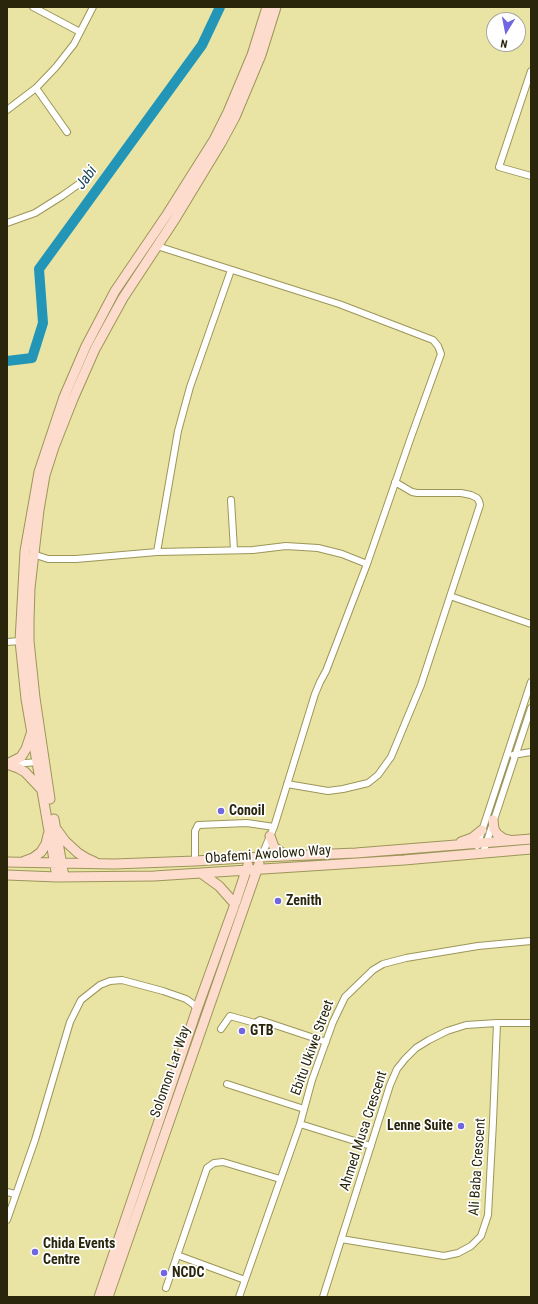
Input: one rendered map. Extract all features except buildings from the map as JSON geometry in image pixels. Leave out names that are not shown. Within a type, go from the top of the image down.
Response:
[{"type":"main road","points":[[100,864],[78,853],[52,829],[42,791],[41,762],[30,641],[30,588],[39,510],[48,456],[64,397],[86,346],[114,291],[168,213],[214,140],[228,112],[252,55],[267,7]]},
{"type":"main road","points":[[61,877],[41,762],[32,730],[26,699],[20,641],[25,551],[39,472],[48,456],[95,349],[123,298],[218,149],[235,117],[261,55],[276,7]]},
{"type":"main road","points":[[7,764],[21,756],[26,749],[32,730]]},
{"type":"main road","points":[[7,764],[25,772],[42,791]]},
{"type":"main road","points":[[493,820],[494,828],[497,834],[504,839],[512,841]]},
{"type":"main road","points":[[22,862],[33,858],[41,852],[52,829]]},
{"type":"main road","points":[[444,847],[472,838],[482,830]]},
{"type":"main road","points":[[270,836],[274,847],[286,856]]},
{"type":"main road","name":"Obafemi Awolowo Way","points":[[7,862],[100,864],[356,854],[531,839]]},
{"type":"main road","name":"Obafemi Awolowo Way","points":[[7,875],[128,877],[404,860],[531,849]]},
{"type":"main road","name":"Solomon Lar Way","points":[[108,1297],[261,857]]},
{"type":"main road","name":"Solomon Lar Way","points":[[100,1297],[250,858]]},
{"type":"main road","points":[[201,873],[219,886],[235,904]]},
{"type":"street","points":[[33,7],[80,32]]},
{"type":"street","points":[[7,110],[36,88],[61,62],[74,44],[93,7]]},
{"type":"street","points":[[531,71],[499,167],[531,176]]},
{"type":"street","points":[[36,88],[67,132]]},
{"type":"street","points":[[7,223],[40,210],[83,181]]},
{"type":"street","points":[[157,246],[339,304],[433,340],[436,342],[440,354],[368,564],[326,671],[315,694],[274,826],[261,857]]},
{"type":"street","points":[[157,552],[178,431],[190,386],[231,270]]},
{"type":"street","points":[[287,784],[328,791],[368,784],[378,775],[391,757],[421,684],[480,505],[477,498],[471,495],[461,493],[417,493],[412,492],[395,482]]},
{"type":"street","points":[[231,500],[234,550]]},
{"type":"street","points":[[33,554],[48,559],[76,559],[157,552],[253,550],[286,546],[318,548],[342,554],[368,564]]},
{"type":"street","points":[[450,596],[531,624]]},
{"type":"street","points":[[7,642],[20,641]]},
{"type":"street","points":[[482,843],[482,830],[531,682]]},
{"type":"street","points":[[478,853],[493,820],[531,708]]},
{"type":"street","points":[[507,756],[531,752]]},
{"type":"street","points":[[7,764],[41,762]]},
{"type":"street","points":[[195,861],[195,831],[198,824],[247,823],[274,826]]},
{"type":"street","name":"Ebitu Ukiwe Street","points":[[239,1297],[300,1124],[312,1080],[333,1022],[345,997],[373,970],[383,964],[406,958],[478,946],[531,941]]},
{"type":"street","points":[[7,1220],[35,1140],[70,1022],[81,1000],[100,986],[110,981],[122,980],[186,999],[193,1004],[197,1010]]},
{"type":"street","points":[[186,999],[192,998],[204,989]]},
{"type":"street","points":[[221,1029],[230,1016],[255,1023],[260,1020],[326,1042]]},
{"type":"street","name":"Ali Baba Crescent","points":[[341,1239],[444,1256],[458,1253],[471,1246],[481,1236],[488,1215],[497,1023]]},
{"type":"street","name":"Ahmed Musa Crescent","points":[[323,1297],[390,1085],[397,1069],[416,1048],[447,1031],[466,1025],[531,1023]]},
{"type":"street","points":[[227,1084],[304,1109]]},
{"type":"street","points":[[300,1124],[371,1146]]},
{"type":"street","points":[[166,1288],[207,1168],[214,1163],[223,1162],[280,1179]]},
{"type":"street","points":[[7,1192],[15,1194]]},
{"type":"street","points":[[178,1255],[245,1280]]},
{"type":"waterway","name":"Jabi","points":[[7,361],[32,358],[43,323],[39,269],[202,45],[220,7]]},
{"type":"place","name":"Conoil","points":[[221,811]]},
{"type":"place","name":"Zenith","points":[[278,901]]},
{"type":"place","name":"GTB","points":[[242,1031]]},
{"type":"place","name":"Lenne Suite","points":[[461,1126]]},
{"type":"place","name":"Chida Events Centre","points":[[35,1252]]},
{"type":"place","name":"NCDC","points":[[164,1273]]}]
